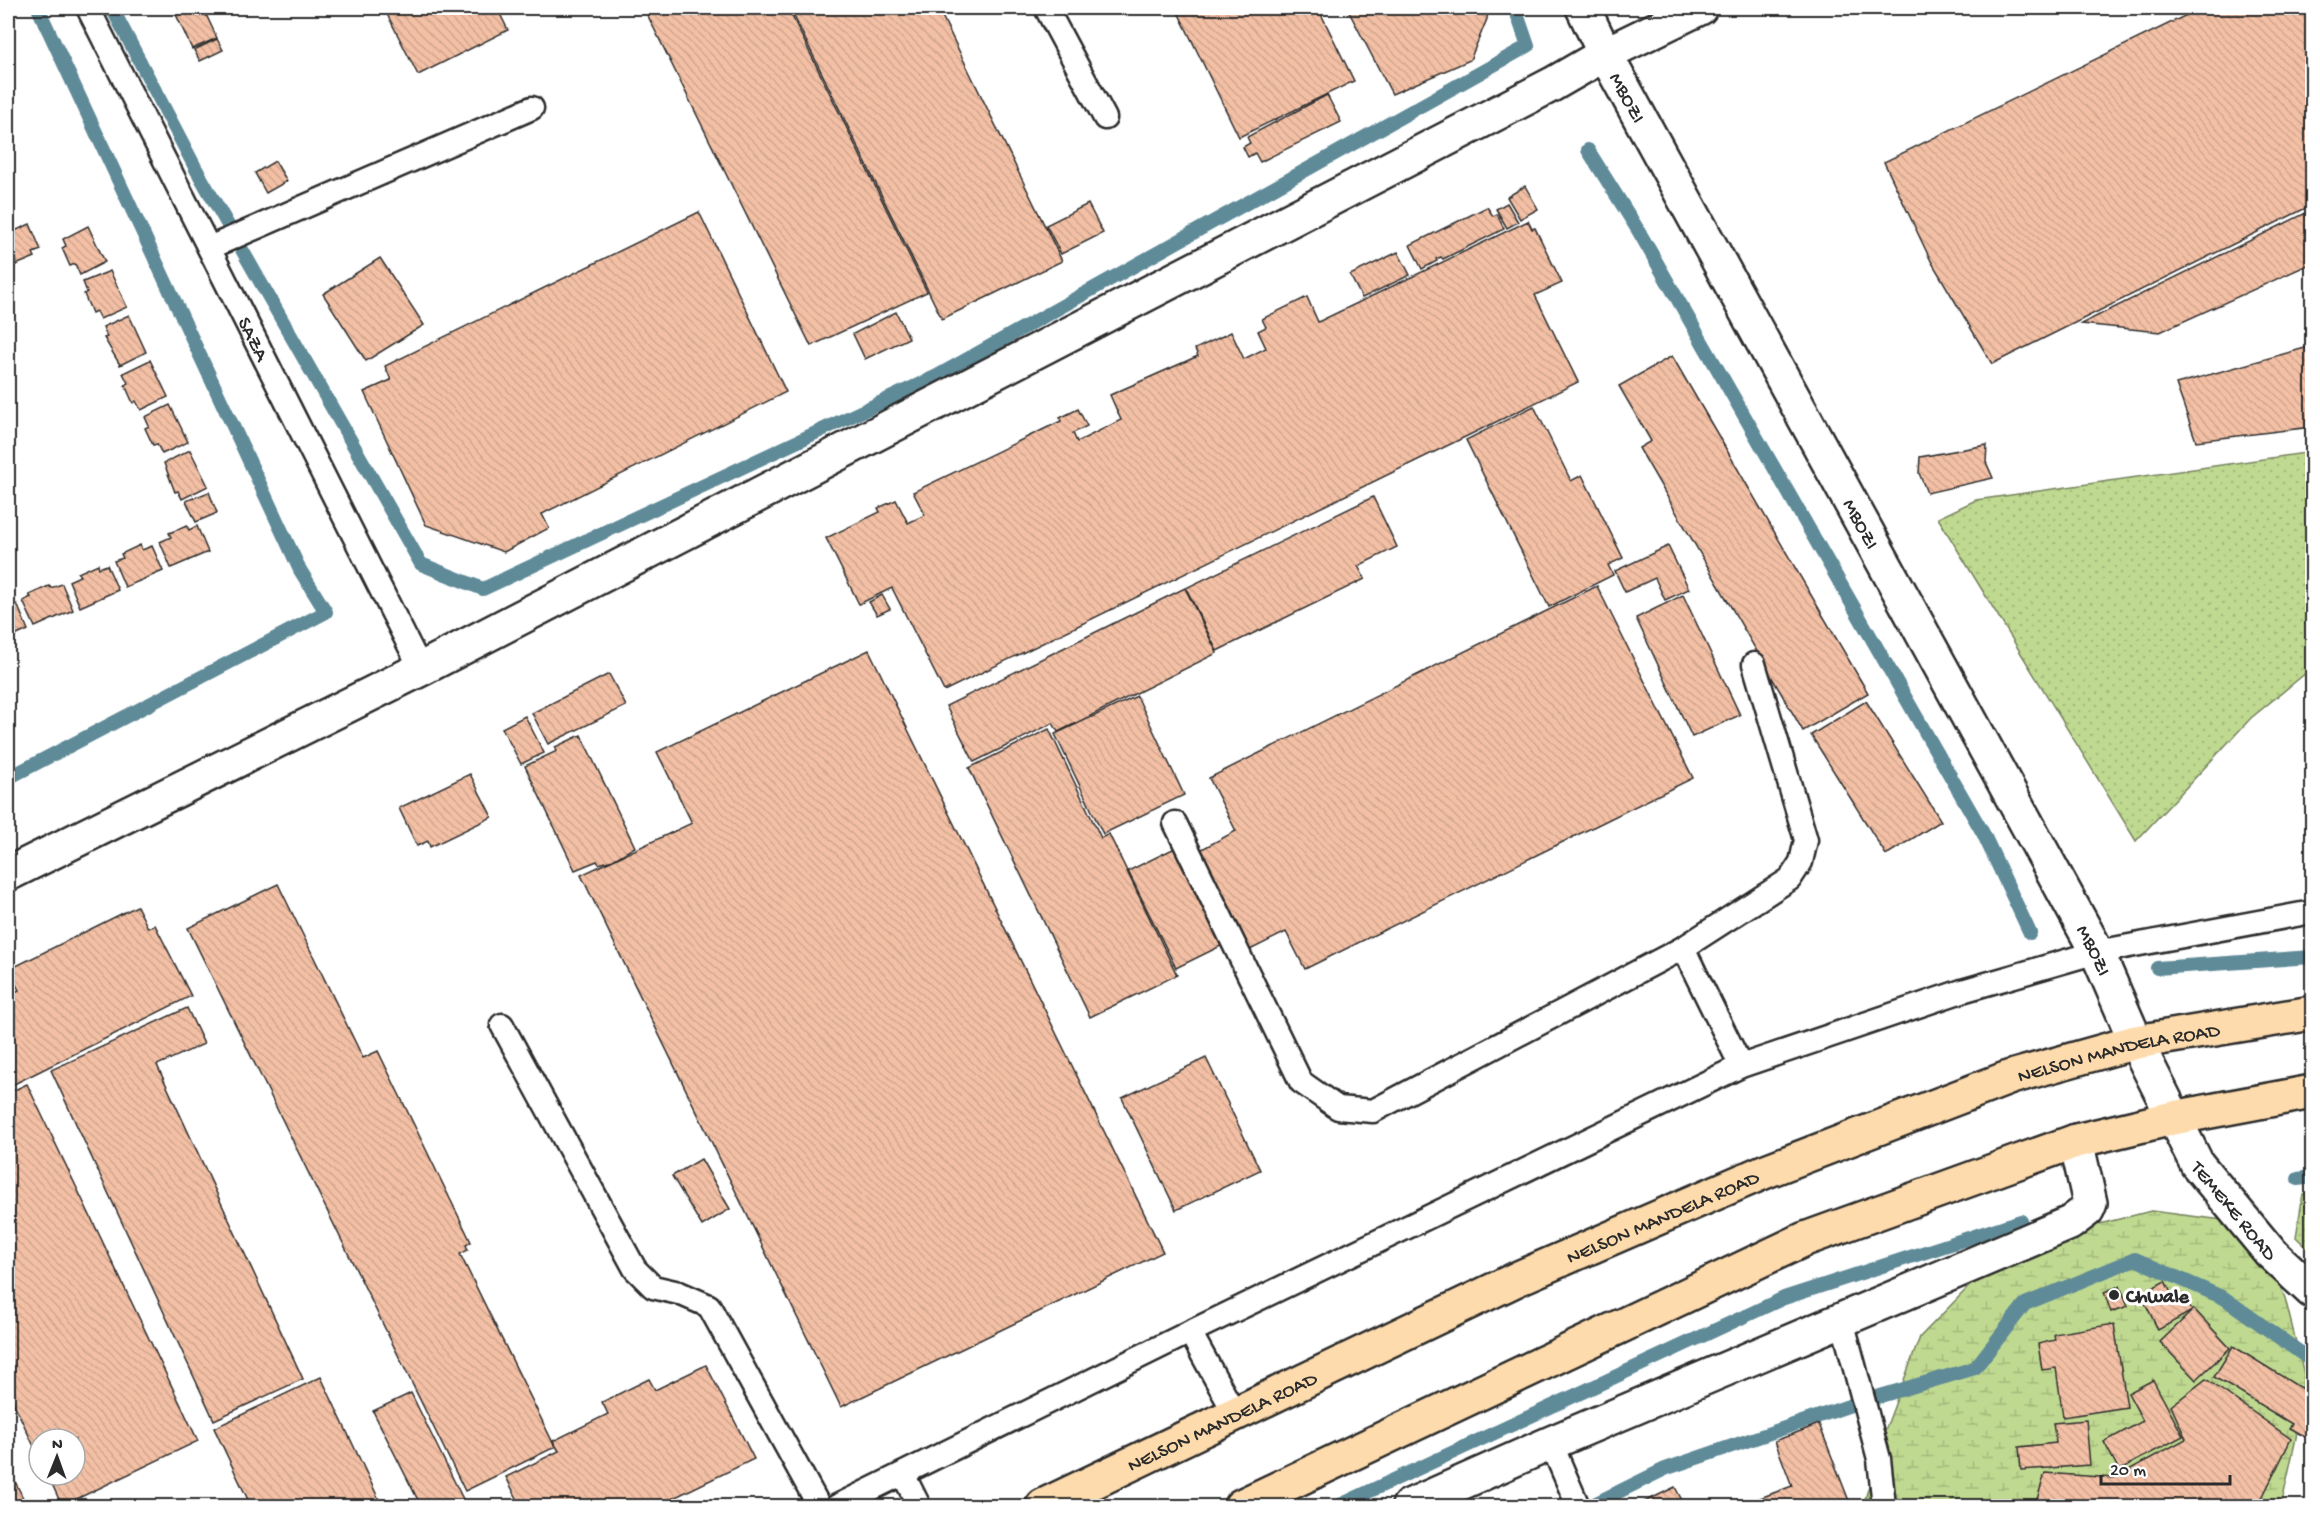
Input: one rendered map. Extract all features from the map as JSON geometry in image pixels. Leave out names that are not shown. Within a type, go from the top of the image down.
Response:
[{"type":"main road","name":"NELSON MANDELA ROAD","points":[[1043,1506],[1521,1277],[1766,1171],[2011,1077],[2136,1042],[2313,1013]]},
{"type":"main road","points":[[1241,1506],[1805,1239],[2076,1141],[2173,1118],[2313,1092]]},
{"type":"street","name":"MBOZI","points":[[1583,8],[1605,54],[2097,952],[2136,1042],[2173,1118]]},
{"type":"street","points":[[8,874],[421,669],[1542,89],[1605,54],[1700,8]]},
{"type":"street","name":"TEMEKE ROAD","points":[[2173,1118],[2197,1164],[2270,1252],[2313,1291]]},
{"type":"street","points":[[1409,1506],[1551,1443],[2031,1241],[2079,1217],[2087,1210],[2090,1203],[2076,1141]]},
{"type":"lane","name":"SAZA","points":[[87,8],[421,669]]},
{"type":"lane","points":[[1047,8],[1106,118]]},
{"type":"lane","points":[[209,248],[532,108]]},
{"type":"lane","points":[[1175,823],[1301,1082],[1338,1108],[1373,1111],[1683,948],[1790,879],[1801,862],[1806,840],[1754,664]]},
{"type":"lane","points":[[837,1506],[1190,1332],[1741,1066],[1962,991],[2097,952],[2313,912]]},
{"type":"lane","points":[[1683,948],[1741,1066]]},
{"type":"lane","points":[[502,1025],[635,1269],[653,1287],[679,1293],[709,1306],[819,1506]]},
{"type":"lane","points":[[1842,1320],[1879,1459],[1884,1506]]},
{"type":"lane","points":[[1190,1332],[1235,1414]]},
{"type":"lane","points":[[1551,1443],[1578,1506]]},
{"type":"lane","points":[[903,1474],[919,1506]]},
{"type":"green space","points":[[2312,452],[2312,668],[2251,718],[2136,841],[1938,518],[1976,500]]},
{"type":"green space","points":[[2312,1193],[2312,1253],[2296,1237],[2303,1194]]},
{"type":"green space","points":[[2151,1211],[2223,1220],[2265,1251],[2285,1298],[2304,1374],[2296,1438],[2281,1506],[1863,1506],[1885,1431],[1920,1337],[1985,1270],[2056,1235]]},
{"type":"building","points":[[173,8],[203,8],[217,38],[192,49]]},
{"type":"building","points":[[384,8],[497,8],[508,30],[418,75]]},
{"type":"building","points":[[644,8],[788,8],[927,292],[811,346]]},
{"type":"building","points":[[790,8],[938,8],[1062,261],[942,319]]},
{"type":"building","points":[[1176,8],[1318,8],[1354,81],[1239,137]]},
{"type":"building","points":[[1347,8],[1488,8],[1487,19],[1470,60],[1392,94]]},
{"type":"building","points":[[2201,8],[2312,8],[2312,205],[1992,364],[1931,261],[1884,162]]},
{"type":"building","points":[[217,39],[223,50],[200,61],[194,50]]},
{"type":"building","points":[[1327,95],[1341,122],[1260,162],[1255,153],[1248,157],[1243,147],[1250,143],[1247,137]]},
{"type":"building","points":[[275,161],[287,181],[266,193],[255,173]]},
{"type":"building","points":[[1525,186],[1538,209],[1520,219],[1507,197]]},
{"type":"building","points":[[1507,203],[1518,222],[1507,228],[1496,209]]},
{"type":"building","points":[[1088,204],[1103,233],[1061,254],[1046,225]]},
{"type":"building","points":[[1487,207],[1493,216],[1497,214],[1504,229],[1443,259],[1441,257],[1436,259],[1437,261],[1422,269],[1410,245]]},
{"type":"building","points":[[2312,210],[2312,263],[2160,332],[2081,324]]},
{"type":"building","points":[[699,212],[786,392],[542,514],[549,528],[504,552],[426,525],[364,392],[391,380],[385,366]]},
{"type":"building","points":[[1528,221],[1532,229],[1535,228],[1562,283],[1535,295],[1578,382],[944,691],[892,588],[859,604],[826,538],[880,512],[878,508],[896,500],[908,523],[925,515],[913,492],[1061,421],[1060,418],[1078,409],[1087,426],[1073,433],[1077,442],[1121,420],[1110,395],[1198,356],[1195,349],[1231,332],[1244,359],[1266,348],[1258,331],[1266,327],[1262,319],[1307,297],[1318,322]]},
{"type":"building","points":[[30,224],[41,250],[33,253],[35,257],[16,265],[15,261],[8,265],[8,234]]},
{"type":"building","points":[[88,226],[105,262],[80,275],[75,264],[70,266],[62,248],[66,246],[63,239]]},
{"type":"building","points":[[1398,252],[1410,275],[1362,298],[1350,275]]},
{"type":"building","points":[[380,258],[424,325],[366,361],[323,294]]},
{"type":"building","points":[[110,271],[127,307],[100,319],[96,311],[92,313],[84,294],[87,292],[83,282]]},
{"type":"building","points":[[896,312],[909,338],[865,359],[853,334]]},
{"type":"building","points":[[129,315],[146,352],[120,365],[104,338],[107,337],[103,327]]},
{"type":"building","points":[[2312,346],[2312,427],[2196,441],[2176,384]]},
{"type":"building","points":[[1672,356],[1868,693],[1803,731],[1639,448],[1651,441],[1619,386]]},
{"type":"building","points":[[150,360],[168,397],[141,410],[136,401],[133,403],[125,385],[128,383],[123,373]]},
{"type":"building","points":[[170,405],[188,442],[162,454],[157,444],[153,445],[145,428],[149,426],[145,417]]},
{"type":"building","points":[[1534,406],[1571,481],[1582,475],[1623,558],[1608,565],[1613,575],[1549,607],[1466,440]]},
{"type":"building","points":[[1987,445],[1986,462],[1993,478],[1927,493],[1919,473],[1920,457]]},
{"type":"building","points":[[190,450],[208,486],[182,499],[178,491],[175,492],[164,463]]},
{"type":"building","points":[[209,492],[217,513],[196,522],[186,501]]},
{"type":"building","points":[[1373,497],[1397,547],[1358,566],[1365,579],[1217,651],[1186,588]]},
{"type":"building","points":[[187,526],[189,530],[197,526],[208,552],[171,568],[160,542],[171,537],[169,533]]},
{"type":"building","points":[[140,545],[142,550],[152,546],[163,571],[125,587],[114,561],[123,558],[121,554]]},
{"type":"building","points":[[1668,546],[1689,589],[1665,600],[1655,578],[1625,592],[1615,571]]},
{"type":"building","points":[[98,564],[99,568],[107,565],[118,590],[80,607],[69,581],[80,576],[78,573]]},
{"type":"building","points":[[62,584],[73,610],[35,627],[23,601],[31,597],[29,595],[49,586],[51,588]]},
{"type":"building","points":[[1597,586],[1693,778],[1305,969],[1286,932],[1248,951],[1198,851],[1236,831],[1209,778]]},
{"type":"building","points":[[1185,588],[1217,653],[1058,732],[1053,723],[974,762],[946,706]]},
{"type":"building","points":[[882,595],[890,609],[877,615],[869,602]]},
{"type":"building","points":[[1683,595],[1740,715],[1692,737],[1636,618]]},
{"type":"building","points":[[17,604],[28,630],[8,639],[8,606]]},
{"type":"building","points":[[869,650],[1163,1252],[841,1407],[581,875],[692,823],[657,752]]},
{"type":"building","points":[[609,674],[626,706],[548,744],[532,713]]},
{"type":"building","points":[[1137,696],[1184,795],[1103,834],[1055,734]]},
{"type":"building","points":[[1866,701],[1941,821],[1886,855],[1811,735]]},
{"type":"building","points":[[525,716],[544,753],[521,764],[502,728]]},
{"type":"building","points":[[1049,729],[1101,838],[1109,834],[1177,975],[1090,1017],[969,768]]},
{"type":"building","points":[[581,735],[635,847],[613,860],[599,864],[597,861],[575,870],[525,766],[557,751],[555,747]]},
{"type":"building","points":[[470,774],[492,817],[430,847],[428,841],[417,846],[399,808]]},
{"type":"building","points":[[1183,844],[1231,941],[1176,968],[1128,871]]},
{"type":"building","points":[[278,884],[363,1058],[378,1051],[471,1242],[466,1245],[468,1250],[460,1254],[555,1447],[465,1491],[188,928]]},
{"type":"building","points":[[137,906],[148,928],[155,925],[191,996],[8,1087],[8,996],[19,990],[8,970]]},
{"type":"building","points":[[187,1008],[204,1044],[157,1065],[303,1379],[214,1420],[51,1070]]},
{"type":"building","points":[[1206,1058],[1260,1170],[1176,1210],[1122,1098]]},
{"type":"building","points":[[27,1084],[198,1441],[62,1506],[53,1487],[87,1487],[87,1427],[27,1427],[27,1431],[8,1391],[8,1093]]},
{"type":"building","points":[[701,1159],[730,1209],[702,1226],[672,1176]]},
{"type":"building","points":[[2165,1281],[2177,1305],[2186,1300],[2192,1311],[2158,1330],[2141,1294]]},
{"type":"building","points":[[2120,1286],[2128,1306],[2111,1312],[2104,1292]]},
{"type":"building","points":[[2194,1309],[2230,1348],[2196,1380],[2160,1342]]},
{"type":"building","points":[[2114,1324],[2127,1407],[2063,1417],[2056,1368],[2042,1370],[2038,1344],[2055,1340],[2054,1334]]},
{"type":"building","points":[[2233,1346],[2312,1395],[2312,1429],[2307,1438],[2289,1428],[2292,1424],[2214,1377]]},
{"type":"building","points":[[706,1365],[754,1459],[657,1506],[521,1506],[506,1477],[559,1451],[553,1441],[608,1414],[602,1402],[649,1379],[655,1390]]},
{"type":"building","points":[[321,1377],[382,1506],[251,1506],[214,1428]]},
{"type":"building","points":[[2206,1379],[2291,1439],[2258,1506],[2035,1506],[2045,1473],[2114,1478],[2186,1439],[2171,1406]]},
{"type":"building","points":[[2153,1380],[2183,1436],[2119,1470],[2104,1442],[2143,1421],[2128,1393]]},
{"type":"building","points":[[411,1393],[464,1501],[452,1506],[421,1506],[373,1411]]},
{"type":"building","points":[[2086,1420],[2090,1465],[2021,1470],[2019,1447],[2056,1443],[2053,1423]]},
{"type":"building","points":[[1819,1424],[1851,1506],[1739,1506],[1792,1486],[1775,1441]]},
{"type":"building","points":[[8,1467],[27,1506],[8,1506]]},
{"type":"building","points":[[1675,1487],[1685,1506],[1636,1506]]},
{"type":"waterway","points":[[8,778],[326,612],[300,570],[38,8]]},
{"type":"waterway","points":[[112,8],[196,169],[421,564],[483,589],[937,376],[1528,46],[1515,8]]},
{"type":"waterway","points":[[1588,150],[1638,230],[1983,833],[2030,933]]},
{"type":"waterway","points":[[2157,968],[2312,957]]},
{"type":"waterway","points":[[2298,1179],[2312,1177]]},
{"type":"waterway","points":[[1338,1506],[1784,1298],[2021,1221]]},
{"type":"waterway","points":[[1590,1506],[1665,1469],[1860,1402],[1975,1368],[2025,1304],[2135,1259],[2224,1298],[2312,1361]]},
{"type":"place","name":"Chwale","points":[[2114,1295]]}]
